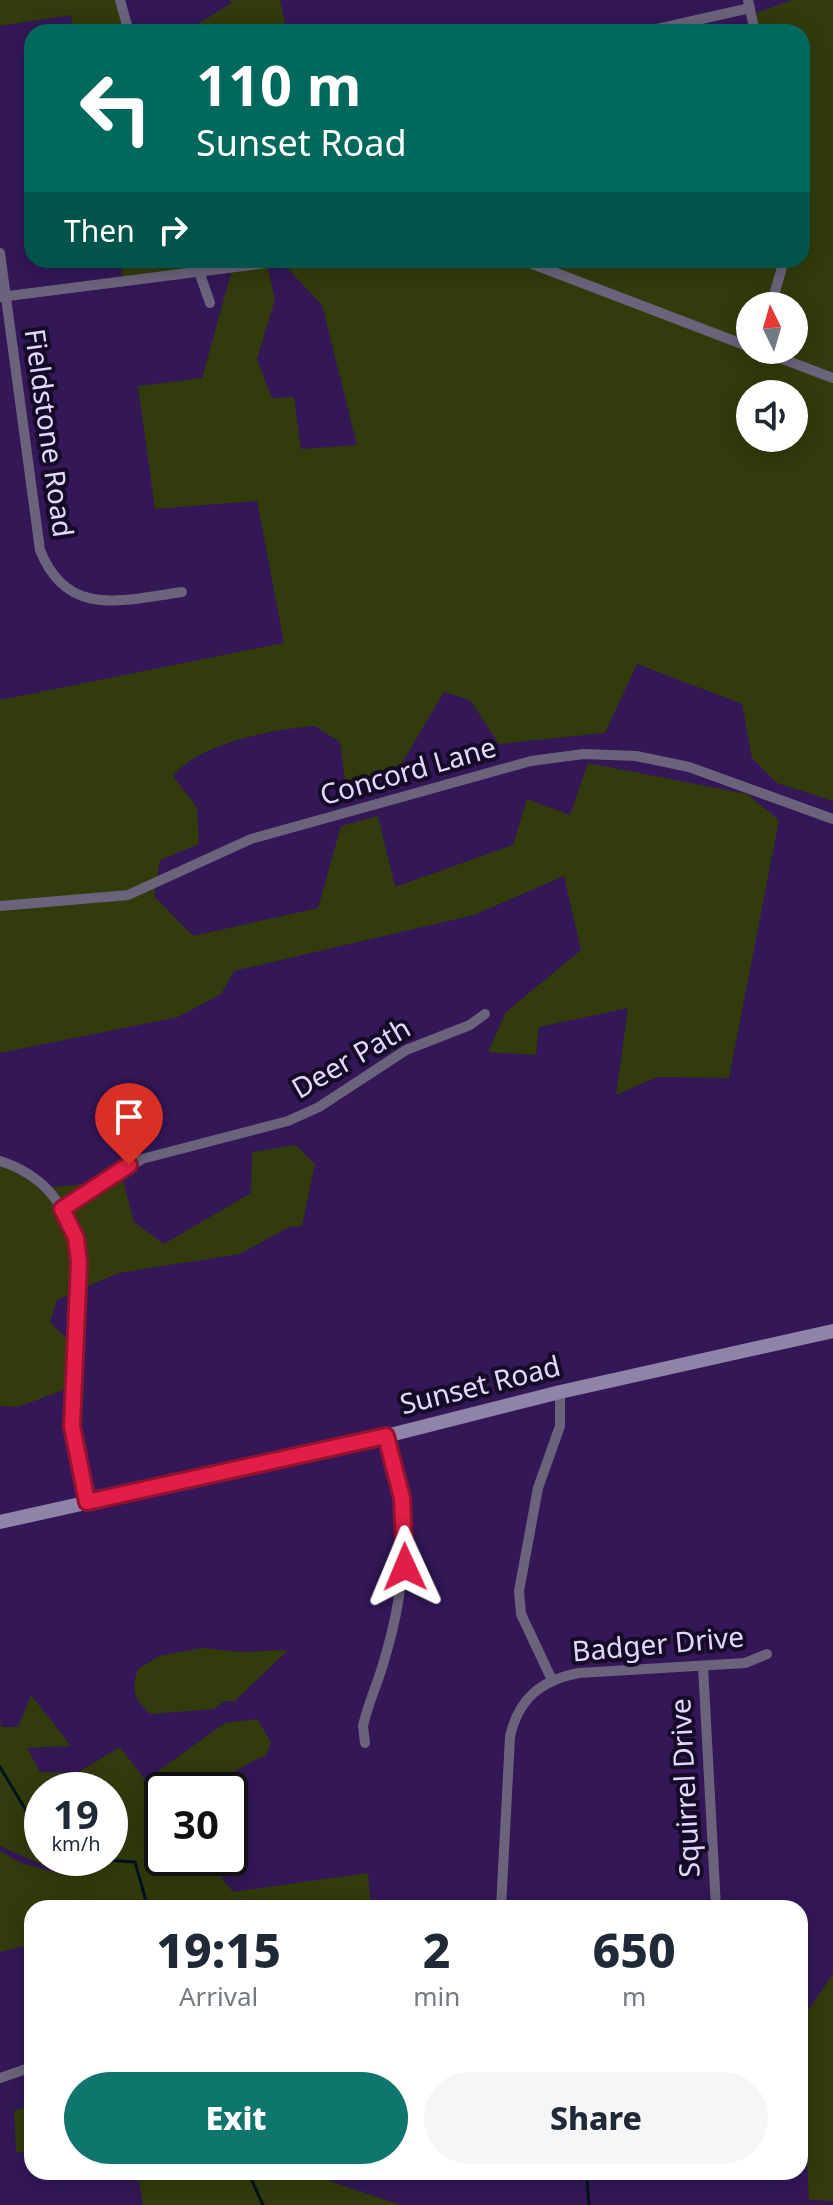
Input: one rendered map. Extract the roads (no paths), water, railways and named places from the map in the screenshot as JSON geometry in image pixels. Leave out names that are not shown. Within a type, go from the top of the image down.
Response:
[{"type":"street","points":[[120,0],[127,24]]},
{"type":"street","points":[[674,24],[749,4],[753,24]]},
{"type":"street","name":"Fieldstone Road","points":[[0,253],[3,296],[40,550],[47,567],[68,589],[91,601],[182,592]]},
{"type":"street","points":[[198,268],[210,303]]},
{"type":"street","points":[[3,296],[229,268]]},
{"type":"street","points":[[543,268],[736,342]]},
{"type":"street","points":[[775,292],[782,268]]},
{"type":"street","points":[[796,364],[833,378]]},
{"type":"street","name":"Concord Lane","points":[[0,906],[128,895],[251,839],[531,761],[584,754],[636,756],[689,767],[833,819]]},
{"type":"street","name":"Deer Path","points":[[62,1209],[142,1159],[288,1121],[319,1107],[406,1050],[470,1025],[485,1014]]},
{"type":"street","points":[[0,1161],[33,1178],[62,1209],[76,1238],[79,1262],[72,1426],[87,1502]]},
{"type":"street","name":"Sunset Road","points":[[0,1522],[386,1436],[560,1392],[833,1331]]},
{"type":"street","points":[[502,1900],[513,1725],[524,1701],[552,1680],[521,1614],[519,1591],[538,1488],[560,1426],[560,1392]]},
{"type":"street","points":[[365,1743],[363,1726],[400,1604],[405,1567],[402,1498],[386,1436]]},
{"type":"street","name":"Badger Drive","points":[[552,1680],[579,1673],[745,1663],[767,1654]]},
{"type":"street","name":"Squirrel Drive","points":[[703,1666],[716,1900]]},
{"type":"street","points":[[0,2078],[24,2070]]},
{"type":"waterway","points":[[0,1767],[24,1807]]},
{"type":"waterway","points":[[128,1862],[135,1862],[146,1900]]},
{"type":"waterway","points":[[252,2180],[263,2205]]},
{"type":"waterway","points":[[587,2180],[589,2205]]}]
